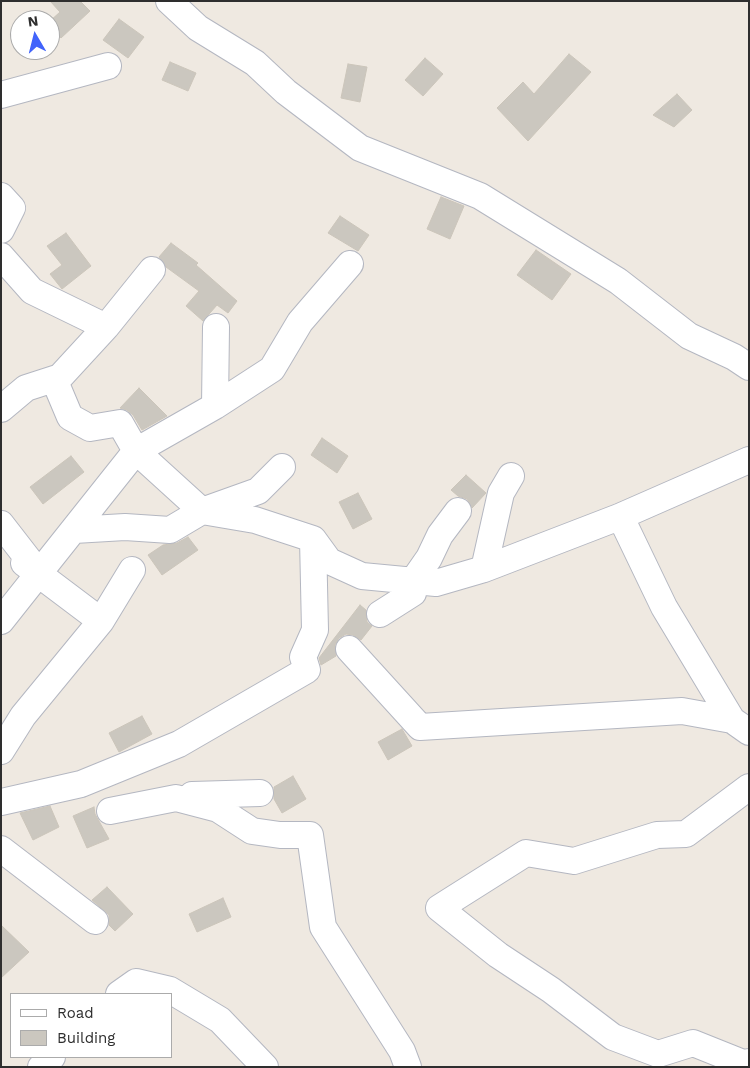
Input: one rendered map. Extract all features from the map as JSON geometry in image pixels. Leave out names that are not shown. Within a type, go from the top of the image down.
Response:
[{"type":"street","points":[[169,1],[198,28],[254,62],[286,92],[360,148],[480,196],[618,281],[689,336],[734,357],[749,367]]},
{"type":"street","points":[[1,95],[108,66]]},
{"type":"street","points":[[1,196],[12,208],[1,230]]},
{"type":"street","points":[[1,256],[32,291],[106,327]]},
{"type":"street","points":[[1,622],[136,451],[215,406],[272,369],[300,322],[350,264]]},
{"type":"street","points":[[1,409],[26,388],[60,377],[106,327],[152,270]]},
{"type":"street","points":[[215,406],[216,327]]},
{"type":"street","points":[[54,379],[70,417],[90,428],[120,423],[136,451],[202,511],[255,520],[312,539],[330,561],[362,576],[436,583],[484,569],[619,517],[749,460]]},
{"type":"street","points":[[74,530],[125,527],[170,530],[202,511],[258,491],[282,467]]},
{"type":"street","points":[[484,569],[501,493],[511,476]]},
{"type":"street","points":[[380,614],[413,594],[413,581],[429,558],[440,535],[458,511]]},
{"type":"street","points":[[619,517],[664,607],[740,726]]},
{"type":"street","points":[[1,524],[39,573]]},
{"type":"street","points":[[1,802],[81,784],[179,744],[307,670],[303,657],[315,630],[312,539]]},
{"type":"street","points":[[1,547],[39,573],[101,622]]},
{"type":"street","points":[[4,741],[101,622],[132,570]]},
{"type":"street","points":[[349,649],[420,727],[682,711],[740,726]]},
{"type":"street","points":[[749,787],[686,834],[657,835],[574,861],[526,852],[439,908],[498,955],[551,990],[613,1037],[658,1054],[693,1043],[714,1059],[743,1063],[749,1062]]},
{"type":"street","points":[[110,811],[208,793],[260,793]]},
{"type":"street","points":[[176,798],[218,809],[252,830],[280,835],[310,835],[323,927],[402,1051],[408,1067]]},
{"type":"street","points":[[1,849],[95,921]]},
{"type":"street","points":[[120,993],[136,982],[170,990],[220,1020],[265,1067]]},
{"type":"street","points":[[41,1067],[51,1058]]},
{"type":"building","points":[[50,1],[80,1],[90,11],[61,38],[60,10]]},
{"type":"building","points":[[119,19],[144,37],[128,58],[103,40]]},
{"type":"building","points":[[569,54],[591,72],[528,141],[497,108],[523,82],[534,94]]},
{"type":"building","points":[[425,58],[443,74],[423,96],[405,80]]},
{"type":"building","points":[[170,62],[196,73],[188,91],[162,80]]},
{"type":"building","points":[[348,64],[367,67],[360,102],[341,98]]},
{"type":"building","points":[[677,94],[692,110],[674,127],[653,115]]},
{"type":"building","points":[[441,197],[464,206],[450,239],[427,229]]},
{"type":"building","points":[[340,216],[369,235],[358,251],[328,233]]},
{"type":"building","points":[[66,233],[91,266],[62,289],[50,274],[62,265],[47,246]]},
{"type":"building","points":[[171,243],[198,263],[196,265],[237,301],[228,313],[217,305],[203,321],[186,306],[199,291],[166,267],[159,257]]},
{"type":"building","points":[[536,250],[571,274],[552,300],[517,275]]},
{"type":"building","points":[[139,388],[167,416],[142,430],[133,415],[127,410],[120,408]]},
{"type":"building","points":[[322,438],[348,456],[337,473],[311,455]]},
{"type":"building","points":[[71,456],[84,472],[43,504],[30,487]]},
{"type":"building","points":[[466,475],[486,493],[472,508],[467,499],[458,496],[451,490]]},
{"type":"building","points":[[358,493],[372,519],[353,529],[339,502]]},
{"type":"building","points":[[188,537],[198,550],[162,575],[148,555],[163,545],[177,543]]},
{"type":"building","points":[[360,605],[366,610],[367,622],[372,626],[361,640],[353,635],[346,634],[339,638],[335,645],[336,656],[321,665],[319,658]]},
{"type":"building","points":[[142,716],[152,734],[119,752],[109,733]]},
{"type":"building","points":[[402,729],[412,746],[388,760],[378,742]]},
{"type":"building","points":[[293,776],[306,799],[282,813],[274,799],[274,787]]},
{"type":"building","points":[[50,806],[59,827],[33,840],[20,813]]},
{"type":"building","points":[[94,807],[95,814],[109,839],[87,848],[73,816]]},
{"type":"building","points":[[107,887],[133,914],[115,931],[109,925],[109,915],[92,900]]},
{"type":"building","points":[[223,898],[231,917],[197,932],[189,914]]},
{"type":"building","points":[[1,925],[29,952],[1,978]]}]
